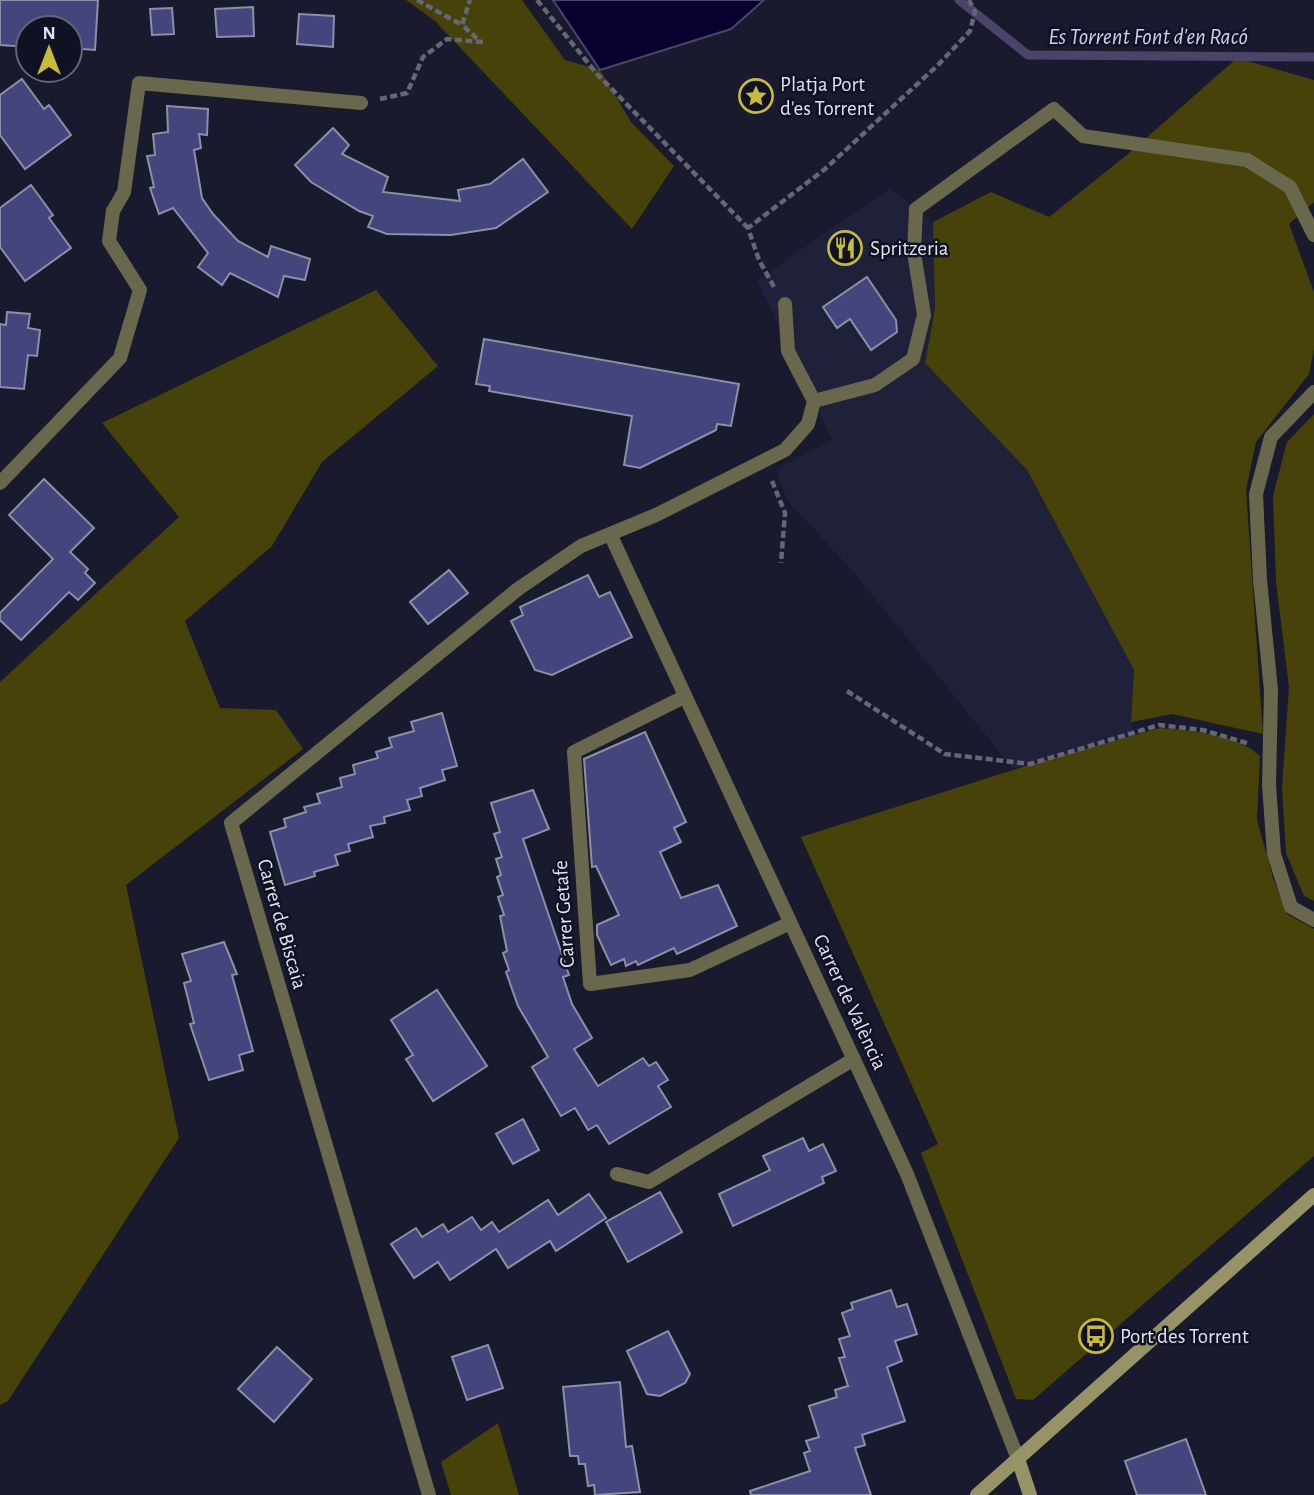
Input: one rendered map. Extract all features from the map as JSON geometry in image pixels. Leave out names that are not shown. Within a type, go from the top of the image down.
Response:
[{"type":"street","points":[[0,483],[120,358],[140,290],[109,241],[113,211],[124,192],[139,83],[361,103]]},
{"type":"street","points":[[814,401],[875,385],[913,359],[924,315],[914,253],[916,209],[1054,109],[1083,136],[1247,160],[1290,187],[1314,235]]},
{"type":"street","points":[[611,536],[785,450],[808,424],[814,401],[789,351],[785,304]]},
{"type":"street","points":[[1314,392],[1271,437],[1256,494],[1260,580],[1271,690],[1274,854],[1291,907],[1314,920]]},
{"type":"street","name":"Carrer de València","points":[[611,536],[907,1174],[1030,1495]]},
{"type":"street","name":"Carrer de Biscaia","points":[[429,1495],[231,823],[518,589],[581,546],[611,536]]},
{"type":"street","name":"Carrer Getafe","points":[[684,697],[574,752],[590,984],[690,970],[790,923]]},
{"type":"street","points":[[617,1174],[649,1182],[854,1059]]},
{"type":"street","points":[[977,1495],[1314,1195]]},
{"type":"path","points":[[361,103],[407,93],[423,57],[447,39],[481,43],[462,25],[417,0]]},
{"type":"path","points":[[462,25],[470,0]]},
{"type":"path","points":[[537,0],[597,74],[748,228],[759,260],[785,304]]},
{"type":"path","points":[[748,228],[825,169],[938,65],[970,31],[975,12],[969,0]]},
{"type":"path","points":[[780,499],[786,513],[781,563]]},
{"type":"path","points":[[847,691],[945,754],[1030,764],[1159,725],[1203,730],[1270,749]]},
{"type":"shaded area","points":[[406,0],[522,0],[565,60],[600,70],[631,122],[674,166],[632,229],[435,21]]},
{"type":"shaded area","points":[[553,0],[764,0],[731,29],[600,70]]},
{"type":"shaded area","points":[[1237,58],[1314,80],[1314,202],[1289,224],[1314,292],[1314,349],[1309,374],[1256,442],[1246,490],[1263,734],[1172,714],[1131,722],[1134,670],[1027,470],[925,363],[935,309],[933,222],[991,192],[1049,217],[1128,154]]},
{"type":"shaded area","points":[[890,188],[933,222],[935,309],[925,363],[1027,470],[1134,670],[1131,722],[1135,735],[1013,769],[856,575],[787,500],[776,469],[832,440],[757,280]]},
{"type":"shaded area","points":[[376,290],[438,366],[322,462],[272,546],[185,621],[220,708],[276,710],[303,749],[126,885],[179,1138],[8,1401],[0,1405],[0,682],[179,517],[102,423]]},
{"type":"shaded area","points":[[1314,414],[1314,901],[1304,896],[1286,853],[1282,787],[1289,687],[1276,582],[1273,496],[1287,442]]},
{"type":"shaded area","points":[[1160,728],[1226,738],[1239,742],[1260,756],[1257,820],[1273,878],[1287,914],[1314,929],[1314,1156],[1033,1400],[1016,1399],[921,1153],[938,1144],[801,837],[1035,763]]},
{"type":"shaded area","points":[[498,1423],[519,1495],[451,1495],[441,1462]]},
{"type":"building","points":[[0,0],[98,0],[95,50],[84,49],[84,14],[14,14],[14,46],[0,45]]},
{"type":"building","points":[[253,7],[254,36],[217,37],[215,9]]},
{"type":"building","points":[[172,8],[174,34],[152,35],[150,9]]},
{"type":"building","points":[[299,14],[334,16],[333,47],[297,44]]},
{"type":"building","points":[[15,84],[26,84],[44,109],[49,105],[71,135],[25,169],[0,135],[0,95]]},
{"type":"building","points":[[167,106],[208,109],[207,135],[199,134],[201,148],[194,150],[202,198],[213,214],[238,241],[268,257],[271,246],[310,259],[305,280],[284,276],[278,297],[230,273],[222,285],[198,267],[208,253],[173,208],[159,214],[150,188],[154,187],[147,156],[155,155],[153,134],[168,132]]},
{"type":"building","points":[[333,128],[349,145],[342,154],[388,177],[383,192],[460,201],[458,190],[490,184],[523,159],[548,192],[496,228],[451,235],[387,234],[368,227],[373,216],[359,211],[311,182],[295,165]]},
{"type":"building","points":[[31,185],[53,215],[49,218],[71,248],[25,281],[0,247],[0,208]]},
{"type":"building","points":[[867,277],[896,320],[897,332],[871,350],[850,319],[837,328],[823,307]]},
{"type":"building","points":[[7,312],[30,314],[28,328],[40,330],[37,356],[28,355],[24,389],[0,387],[0,324],[6,325]]},
{"type":"building","points":[[484,339],[739,384],[731,426],[717,424],[716,430],[640,468],[624,465],[632,416],[489,391],[490,386],[476,384]]},
{"type":"building","points":[[44,479],[94,528],[70,552],[88,569],[85,573],[95,583],[78,600],[69,592],[21,640],[0,620],[0,613],[53,559],[9,515]]},
{"type":"building","points":[[449,570],[468,593],[428,624],[410,602]]},
{"type":"building","points":[[588,575],[599,597],[610,592],[632,637],[552,675],[535,670],[511,621],[523,615],[520,607]]},
{"type":"building","points":[[442,713],[457,766],[442,770],[445,780],[420,788],[422,796],[407,800],[410,810],[384,817],[385,823],[370,826],[373,837],[348,844],[350,851],[335,855],[338,865],[314,872],[315,876],[285,885],[270,832],[286,827],[284,819],[306,812],[304,807],[320,803],[317,794],[342,787],[340,778],[355,774],[353,765],[378,758],[376,752],[392,747],[389,738],[414,731],[411,722]]},
{"type":"building","points":[[645,732],[686,822],[674,828],[681,842],[660,852],[681,898],[718,885],[737,926],[677,954],[674,948],[638,965],[636,961],[626,966],[624,959],[611,965],[597,935],[597,925],[619,915],[596,866],[592,867],[584,759]]},
{"type":"building","points":[[533,790],[549,829],[523,839],[569,975],[563,977],[572,1004],[592,1038],[574,1049],[598,1086],[643,1058],[649,1066],[656,1062],[668,1080],[658,1086],[671,1107],[609,1144],[597,1125],[588,1130],[575,1108],[561,1116],[532,1067],[548,1057],[518,1006],[506,972],[509,970],[503,953],[507,951],[500,916],[504,915],[498,897],[503,895],[497,877],[501,875],[496,859],[502,857],[494,834],[500,832],[491,803]]},
{"type":"building","points":[[224,942],[237,974],[232,975],[253,1051],[239,1055],[243,1070],[209,1080],[190,1024],[194,1023],[184,983],[191,981],[182,954]]},
{"type":"building","points":[[437,990],[487,1066],[433,1101],[406,1059],[413,1055],[391,1020]]},
{"type":"building","points":[[523,1119],[539,1150],[513,1164],[496,1134]]},
{"type":"building","points":[[803,1138],[809,1151],[823,1144],[836,1171],[822,1177],[824,1183],[733,1226],[719,1194],[770,1170],[763,1156]]},
{"type":"building","points":[[660,1192],[682,1232],[628,1262],[606,1222]]},
{"type":"building","points":[[589,1194],[606,1218],[556,1251],[550,1241],[508,1268],[496,1249],[450,1280],[438,1262],[414,1278],[391,1244],[416,1228],[422,1237],[443,1224],[448,1232],[472,1217],[481,1230],[492,1222],[499,1232],[548,1200],[558,1215]]},
{"type":"building","points":[[891,1290],[897,1307],[907,1304],[917,1334],[895,1341],[902,1361],[887,1367],[905,1421],[862,1435],[865,1445],[855,1448],[871,1495],[751,1495],[750,1491],[810,1471],[804,1453],[810,1451],[806,1441],[819,1437],[809,1406],[837,1397],[835,1390],[848,1386],[839,1358],[845,1357],[839,1339],[850,1336],[842,1313],[853,1309],[851,1303]]},
{"type":"building","points":[[668,1331],[690,1374],[685,1383],[660,1396],[647,1394],[627,1351]]},
{"type":"building","points":[[488,1345],[503,1388],[467,1400],[452,1357]]},
{"type":"building","points":[[277,1347],[312,1379],[274,1422],[238,1389]]},
{"type":"building","points":[[620,1382],[626,1447],[632,1446],[640,1492],[595,1495],[594,1485],[588,1486],[585,1464],[579,1464],[578,1456],[570,1456],[563,1387]]},
{"type":"building","points":[[1186,1439],[1206,1495],[1137,1495],[1125,1461]]},
{"type":"waterway","name":"Es Torrent Font d'en Racó","points":[[959,0],[1028,55],[1314,57]]},
{"type":"place","name":"Platja Port d'es Torrent","points":[[756,96]]},
{"type":"place","name":"Spritzeria","points":[[845,248]]},
{"type":"place","name":"Port des Torrent","points":[[1096,1336]]}]
